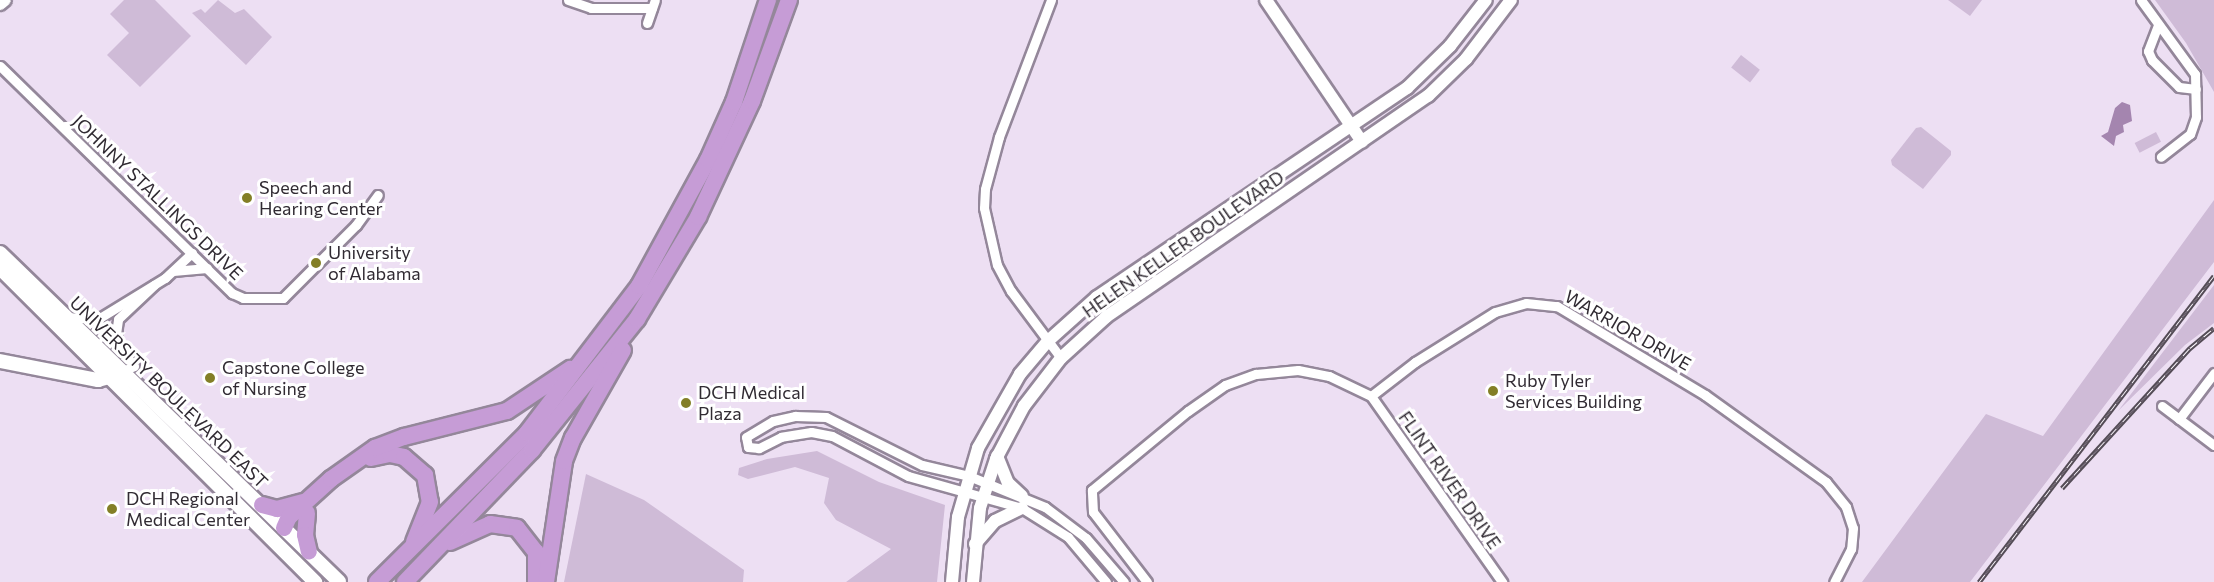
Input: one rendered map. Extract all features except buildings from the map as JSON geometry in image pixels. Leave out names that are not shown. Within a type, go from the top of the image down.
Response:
[{"type":"highway","points":[[377,582],[527,433],[594,350],[639,286],[689,199],[734,102],[768,0]]},
{"type":"highway","points":[[781,28],[789,0]]},
{"type":"highway","points":[[546,582],[559,488],[570,446],[637,319],[698,217],[781,28],[796,0]]},
{"type":"highway","points":[[405,582],[532,450],[637,319]]},
{"type":"highway","points":[[262,505],[278,509],[307,507],[375,448],[404,437],[507,411],[554,383],[594,350]]},
{"type":"highway","points":[[284,528],[289,517],[307,507],[369,459],[383,454],[404,457],[421,469],[430,495],[423,524],[408,551]]},
{"type":"highway","points":[[307,507],[305,535],[309,552]]},
{"type":"highway","points":[[435,553],[484,526],[511,525],[523,532],[533,546],[536,582]]},
{"type":"main road","name":"UNIVERSITY BOULEVARD EAST","points":[[0,253],[64,316],[115,375],[315,582]]},
{"type":"main road","name":"UNIVERSITY BOULEVARD EAST","points":[[0,268],[115,375],[262,505],[335,579]]},
{"type":"main road","points":[[0,361],[98,380],[115,375]]},
{"type":"street","points":[[0,4],[5,0]]},
{"type":"street","points":[[568,0],[591,8],[653,4],[647,23]]},
{"type":"street","points":[[1051,0],[999,137],[985,189],[984,208],[997,264],[1061,358]]},
{"type":"street","points":[[1266,0],[1362,142]]},
{"type":"street","name":"HELEN KELLER BOULEVARD","points":[[952,582],[953,547],[969,476],[992,420],[1020,374],[1048,341],[1097,297],[1352,126],[1429,67],[1486,0]]},
{"type":"street","name":"HELEN KELLER BOULEVARD","points":[[973,582],[974,545],[985,488],[997,456],[1024,406],[1061,358],[1107,317],[1362,142],[1439,86],[1466,59],[1511,0]]},
{"type":"street","points":[[2141,0],[2195,74],[2196,117],[2190,134],[2161,157]]},
{"type":"street","points":[[2158,25],[2148,51],[2152,60],[2179,87],[2196,89]]},
{"type":"street","name":"JOHNNY STALLINGS DRIVE","points":[[0,66],[232,293],[243,298],[283,298],[356,225],[378,195]]},
{"type":"street","points":[[64,316],[98,319],[155,284],[192,253]]},
{"type":"street","points":[[173,271],[207,268]]},
{"type":"street","points":[[115,375],[134,366],[119,347],[116,334],[118,319],[145,298],[155,284]]},
{"type":"street","name":"WARRIOR DRIVE","points":[[1371,396],[1414,362],[1496,312],[1526,303],[1557,306],[1705,395],[1826,482],[1846,507],[1853,528],[1851,549],[1833,582]]},
{"type":"street","points":[[1147,582],[1099,521],[1090,501],[1100,482],[1207,396],[1256,374],[1298,370],[1319,374],[1371,396]]},
{"type":"street","points":[[2179,419],[2214,373]]},
{"type":"street","name":"FLINT RIVER DRIVE","points":[[1371,396],[1502,582]]},
{"type":"street","points":[[2162,406],[2214,445]]},
{"type":"street","points":[[985,488],[964,492],[908,476],[839,440],[811,432],[781,437],[759,448],[748,447],[746,436],[763,424],[795,416],[826,417],[914,460],[969,476],[985,488],[1022,502],[1045,507],[1086,538],[1124,582]]},
{"type":"street","points":[[839,440],[846,426]]},
{"type":"street","points":[[997,456],[1008,483],[1022,502],[1068,537],[1106,582]]},
{"type":"street","points":[[908,476],[914,460]]},
{"type":"street","points":[[974,545],[995,521],[1022,502]]},
{"type":"shaded area","points":[[124,0],[155,0],[191,36],[140,87],[107,55],[129,33],[110,14]]},
{"type":"shaded area","points":[[218,0],[235,13],[244,9],[272,37],[246,65],[192,13],[201,9],[205,13]]},
{"type":"shaded area","points":[[1948,0],[1982,0],[1970,16]]},
{"type":"shaded area","points":[[2155,0],[2214,0],[2214,92],[2186,43]]},
{"type":"shaded area","points":[[1741,55],[1760,70],[1750,82],[1731,68]]},
{"type":"shaded area","points":[[2122,102],[2130,105],[2132,121],[2123,125],[2124,132],[2116,136],[2114,146],[2101,136],[2108,132],[2115,108]]},
{"type":"shaded area","points":[[1921,127],[1951,151],[1951,155],[1923,189],[1892,165],[1891,160],[1916,128]]},
{"type":"shaded area","points":[[2156,132],[2161,142],[2140,153],[2135,143]]},
{"type":"shaded area","points":[[2214,200],[2214,262],[1970,582],[1862,582],[1986,414],[2043,436]]},
{"type":"shaded area","points":[[2214,285],[2214,323],[2185,345],[2118,411]]},
{"type":"shaded area","points":[[817,451],[879,482],[945,505],[937,582],[846,582],[891,549],[836,520],[824,503],[829,478],[795,467],[748,479],[738,475],[739,468],[767,459]]},
{"type":"shaded area","points":[[586,474],[644,500],[744,570],[743,582],[564,582]]},
{"type":"railway","points":[[1979,582],[2214,276]]},
{"type":"railway","points":[[2062,488],[2190,348],[2214,328]]},
{"type":"place","name":"Speech and Hearing Center","points":[[247,198]]},
{"type":"place","name":"University of Alabama","points":[[316,263]]},
{"type":"place","name":"Capstone College of Nursing","points":[[210,378]]},
{"type":"place","name":"Ruby Tyler Services Building","points":[[1493,391]]},
{"type":"place","name":"DCH Medical Plaza","points":[[686,403]]},
{"type":"place","name":"DCH Regional Medical Center","points":[[112,509]]}]
